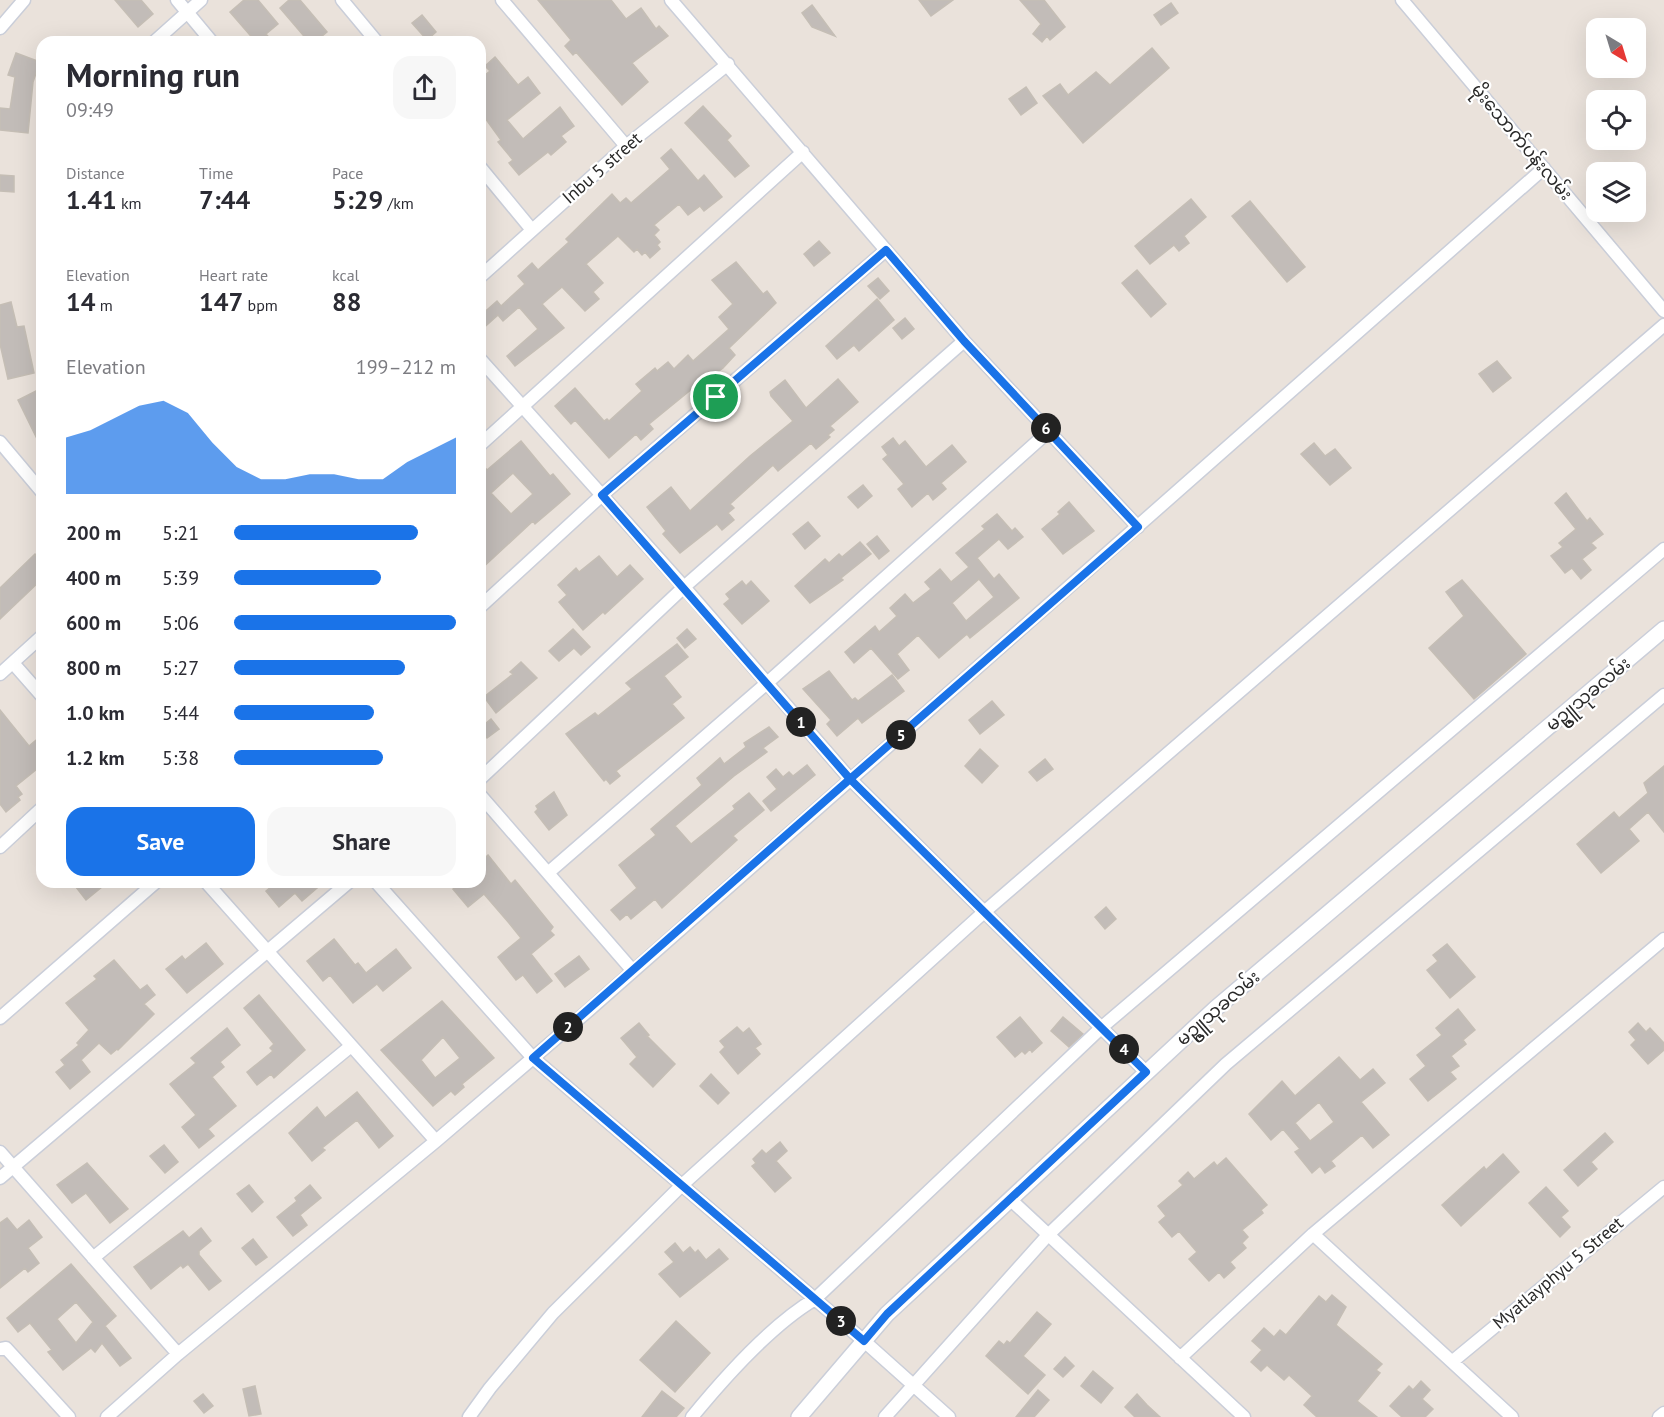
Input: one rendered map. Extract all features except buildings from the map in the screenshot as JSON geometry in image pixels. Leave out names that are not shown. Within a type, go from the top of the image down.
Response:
[{"type":"street","points":[[0,28],[24,0]]},
{"type":"street","points":[[177,0],[207,36]]},
{"type":"street","points":[[161,36],[201,0]]},
{"type":"street","points":[[342,0],[372,36]]},
{"type":"street","points":[[502,0],[626,146]]},
{"type":"street","points":[[671,0],[964,341],[1138,527]]},
{"type":"street","name":"မိုးသောက်ပန်းလမ်း","points":[[1402,0],[1664,311]]},
{"type":"street","name":"Inbu 5 street","points":[[486,272],[626,146],[728,64]]},
{"type":"street","points":[[486,440],[802,152]]},
{"type":"street","points":[[107,1417],[178,1353],[436,1141],[533,1058],[1544,168]]},
{"type":"street","points":[[486,174],[532,230]]},
{"type":"street","points":[[486,602],[602,495],[886,250]]},
{"type":"street","points":[[469,1417],[490,1388],[553,1313],[682,1185],[983,913],[1664,325]]},
{"type":"street","points":[[486,773],[684,587],[964,341]]},
{"type":"street","points":[[486,366],[684,587],[850,779],[1146,1072]]},
{"type":"street","points":[[549,872],[767,683],[1048,431]]},
{"type":"street","points":[[0,442],[36,485]]},
{"type":"street","points":[[692,1417],[711,1394],[789,1314],[815,1299],[1102,1027],[1664,549]]},
{"type":"street","name":"မဥ္ဇူသုခလမ်း","points":[[799,1417],[887,1314],[1216,1008],[1664,629]]},
{"type":"street","points":[[0,674],[36,642]]},
{"type":"street","points":[[13,663],[36,689]]},
{"type":"street","points":[[885,1417],[1048,1234],[1226,1064],[1664,695]]},
{"type":"street","points":[[486,802],[633,971]]},
{"type":"street","points":[[0,847],[36,814]]},
{"type":"street","points":[[0,1018],[149,888]]},
{"type":"street","points":[[211,888],[436,1141]]},
{"type":"street","points":[[0,1178],[342,888]]},
{"type":"street","points":[[381,888],[533,1058],[864,1341],[949,1417]]},
{"type":"street","points":[[1180,1358],[1313,1233],[1662,944]]},
{"type":"street","points":[[93,1258],[351,1046]]},
{"type":"street","points":[[0,1152],[178,1353]]},
{"type":"street","name":"Myatlayphyu 5 Street","points":[[1453,1361],[1664,1187]]},
{"type":"street","points":[[1010,1200],[1244,1417]]},
{"type":"street","points":[[1313,1233],[1512,1417]]},
{"type":"street","points":[[2,1346],[69,1417]]},
{"type":"street","points":[[1659,1417],[1664,1413]]},
{"type":"route","points":[[716,397],[602,495],[850,779],[533,1058],[864,1341],[887,1314],[1146,1072],[850,779],[1138,527],[964,341],[886,250],[716,397]]}]
